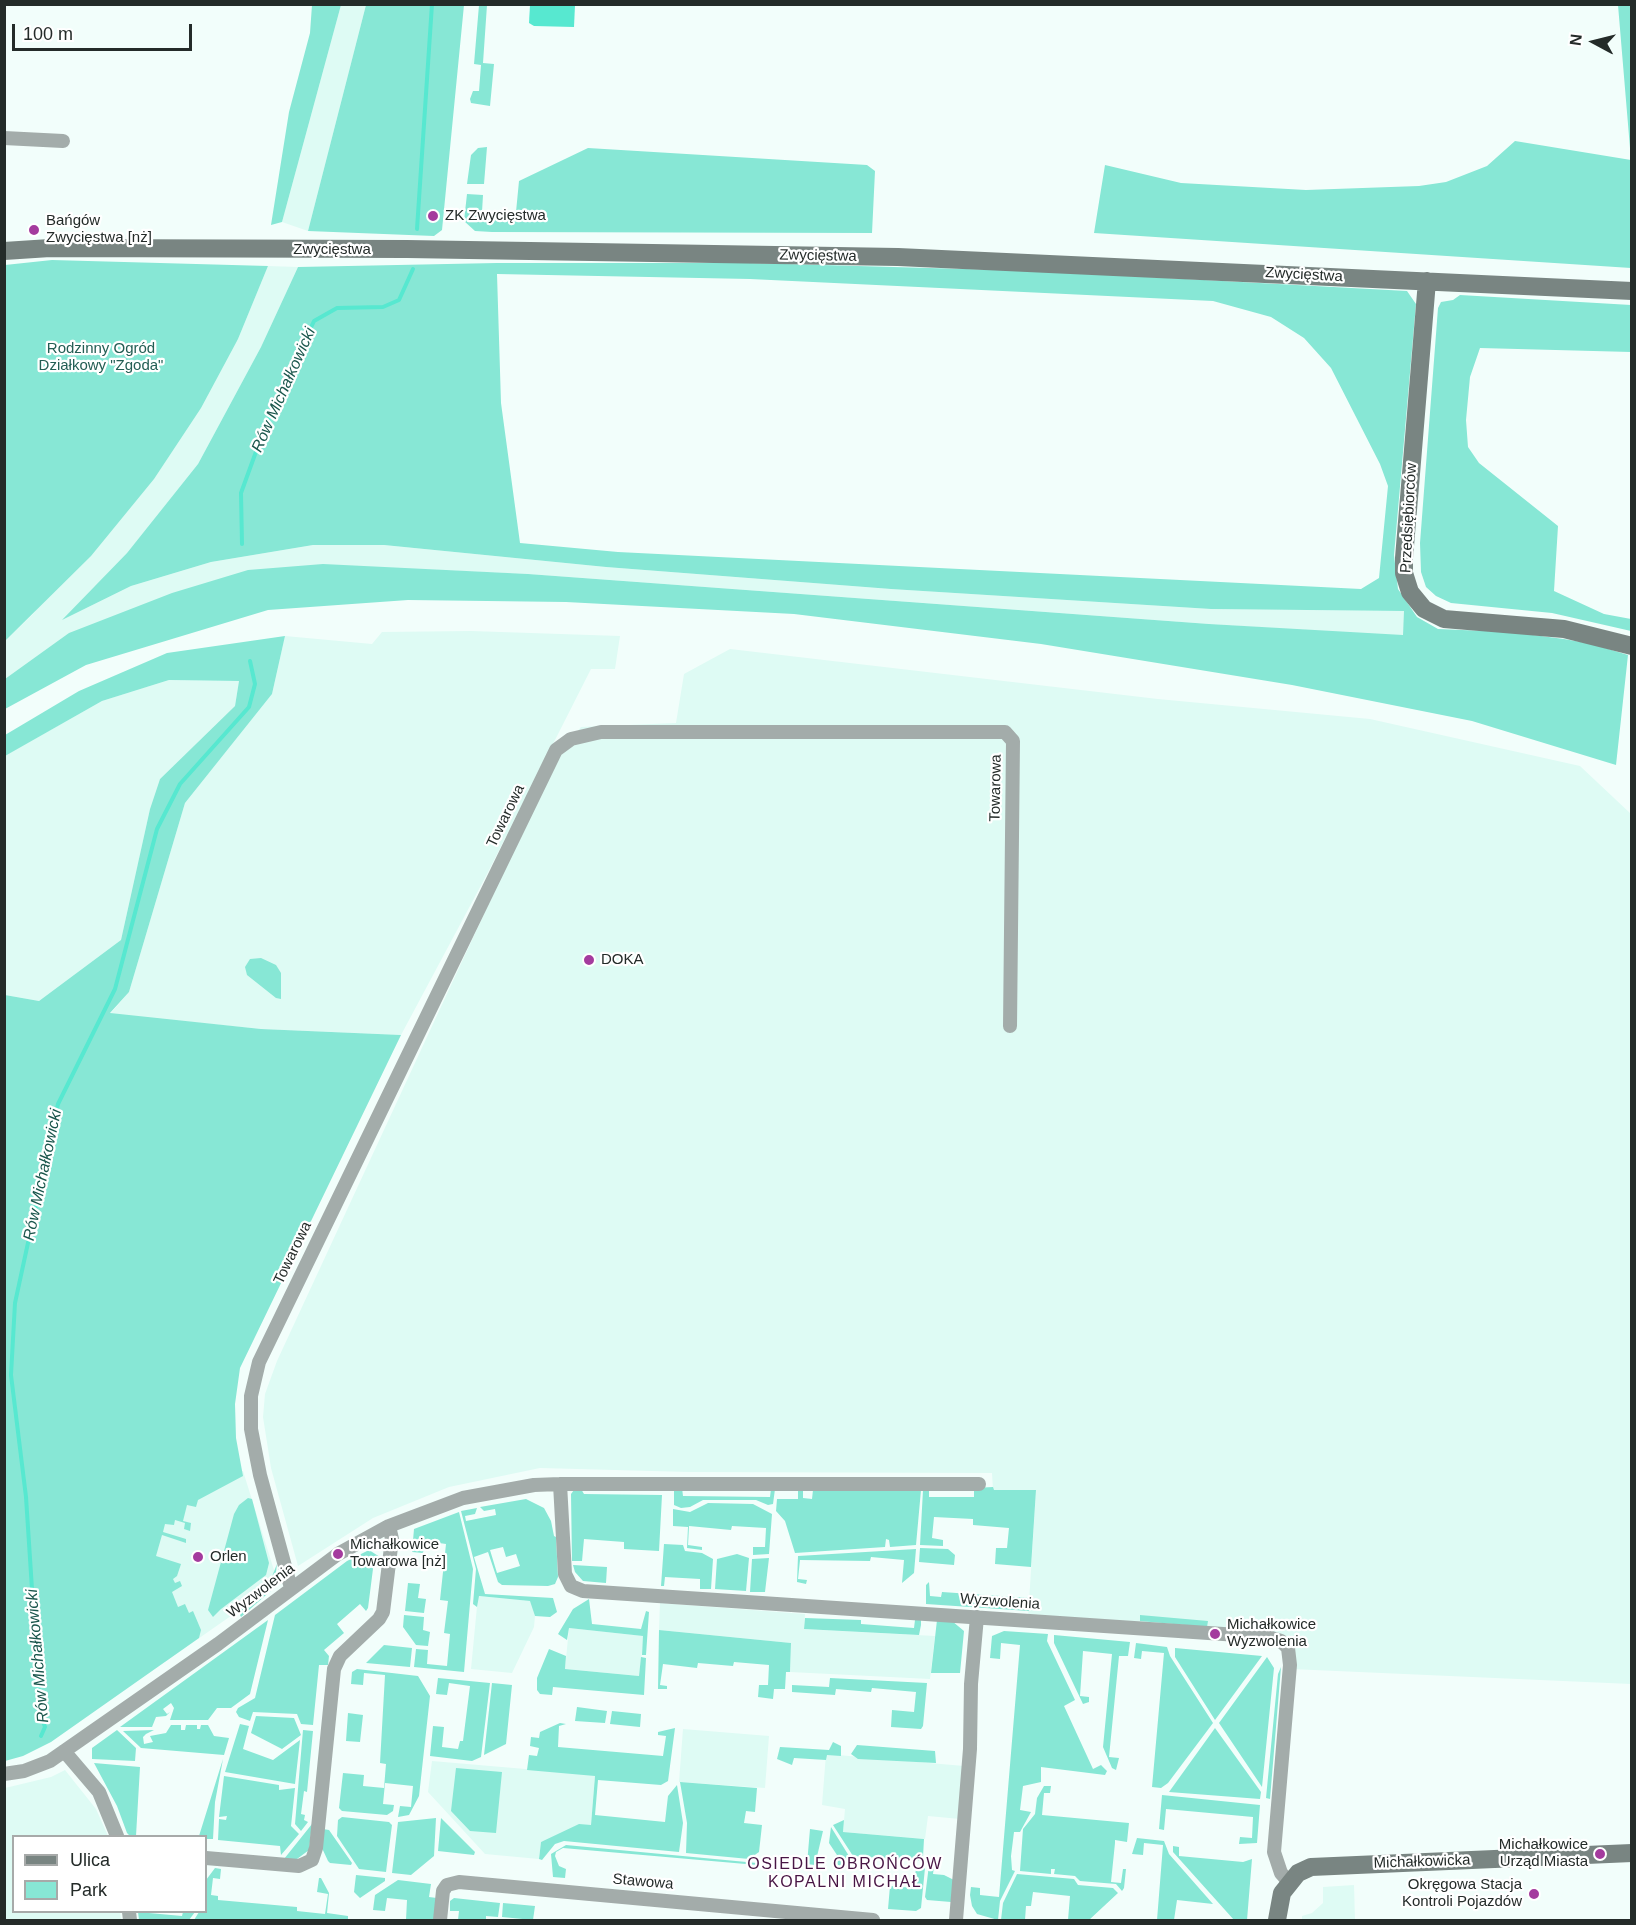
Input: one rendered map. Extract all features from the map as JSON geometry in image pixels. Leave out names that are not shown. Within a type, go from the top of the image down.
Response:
[{"type":"main road","name":"Zwycięstwa","points":[[4,251],[44,248],[407,249],[898,257],[1632,291]]},
{"type":"main road","name":"Przedsiębiorców","points":[[1427,280],[1404,558],[1404,573],[1410,592],[1424,609],[1444,619],[1564,629],[1632,646]]},
{"type":"main road","name":"Michałkowicka","points":[[1289,1882],[1298,1873],[1311,1867],[1632,1853]]},
{"type":"main road","points":[[1277,1920],[1282,1893],[1289,1882]]},
{"type":"street","points":[[4,138],[63,141]]},
{"type":"street","name":"Towarowa","points":[[291,1588],[254,1451],[250,1413],[256,1371],[418,1031],[556,750],[571,738],[601,732],[1005,732],[1013,741],[1010,1026]]},
{"type":"street","name":"Wyzwolenia","points":[[560,1484],[564,1574],[570,1584],[577,1589],[1268,1637],[1285,1644],[1290,1665],[1274,1852],[1281,1873],[1289,1882]]},
{"type":"street","name":"Wyzwolenia","points":[[4,1774],[24,1771],[50,1761],[218,1644],[338,1554],[388,1527],[463,1498],[534,1485],[560,1484],[980,1484]]},
{"type":"street","points":[[207,1858],[299,1866],[306,1864],[315,1854],[334,1669],[340,1656],[379,1619],[382,1612],[392,1539],[388,1527]]},
{"type":"street","points":[[956,1920],[970,1749],[971,1684],[977,1617]]},
{"type":"street","points":[[64,1751],[99,1792],[117,1835]]},
{"type":"street","name":"Stawowa","points":[[440,1920],[443,1891],[447,1885],[459,1882],[873,1920]]},
{"type":"shaded area","points":[[341,5],[366,5],[308,231],[282,222]]},
{"type":"shaded area","points":[[530,5],[575,5],[574,27],[534,26],[529,23]]},
{"type":"shaded area","points":[[268,266],[298,267],[261,347],[198,464],[127,553],[64,619],[131,586],[211,562],[313,545],[384,545],[606,567],[891,589],[1211,609],[1405,611],[1403,636],[528,574],[417,569],[5,679],[5,641],[33,614],[238,339]]},
{"type":"shaded area","points":[[471,631],[620,636],[615,669],[591,669],[486,876],[401,1035],[261,1029],[110,1014],[129,992],[185,803],[272,694],[285,636],[372,644],[382,632]]},
{"type":"shaded area","points":[[730,649],[1158,699],[1370,719],[1580,766],[1631,814],[1631,1684],[1291,1669],[1286,1644],[1028,1618],[1036,1491],[993,1490],[992,1473],[689,1472],[540,1468],[449,1487],[373,1518],[298,1566],[271,1468],[263,1417],[265,1394],[277,1361],[514,849],[562,750],[581,727],[676,723],[684,674]]},
{"type":"shaded area","points":[[169,680],[239,681],[235,706],[160,779],[150,809],[121,940],[39,1001],[5,995],[4,756],[102,701]]},
{"type":"shaded area","points":[[211,1470],[243,1471],[278,1583],[165,1662],[134,1561],[171,1505]]},
{"type":"shaded area","points":[[478,1596],[531,1601],[535,1616],[534,1627],[512,1673],[471,1669]]},
{"type":"shaded area","points":[[660,1603],[805,1614],[804,1629],[935,1636],[930,1679],[790,1672],[791,1643],[659,1630]]},
{"type":"shaded area","points":[[569,1628],[644,1636],[639,1676],[565,1669]]},
{"type":"shaded area","points":[[683,1729],[769,1736],[765,1788],[679,1782]]},
{"type":"shaded area","points":[[826,1754],[964,1766],[960,1819],[928,1816],[925,1839],[843,1832],[845,1809],[822,1805]]},
{"type":"shaded area","points":[[432,1761],[595,1775],[591,1826],[541,1842],[539,1859],[485,1854],[428,1792]]},
{"type":"shaded area","points":[[65,1770],[96,1809],[108,1835],[12,1835],[12,1913],[120,1913],[121,1920],[5,1920],[5,1788],[51,1777]]},
{"type":"shaded area","points":[[1354,1885],[1355,1920],[1302,1920],[1302,1916],[1312,1913],[1323,1903],[1323,1887]]},
{"type":"green space","points":[[312,5],[341,5],[282,222],[271,225],[289,112],[310,33]]},
{"type":"green space","points":[[366,5],[464,5],[442,230],[434,236],[308,231]]},
{"type":"green space","points":[[479,5],[487,5],[483,63],[494,64],[490,106],[471,103],[470,99],[473,91],[479,91],[481,65],[474,64]]},
{"type":"green space","points":[[1618,5],[1631,5],[1631,160]]},
{"type":"green space","points":[[1515,141],[1631,160],[1631,268],[1094,233],[1105,165],[1181,183],[1306,190],[1419,186],[1446,182],[1487,166]]},
{"type":"green space","points":[[487,147],[484,184],[467,184],[471,155],[478,148]]},
{"type":"green space","points":[[588,148],[867,165],[875,171],[872,233],[492,232],[475,231],[464,221],[467,194],[483,195],[482,212],[516,212],[519,181]]},
{"type":"green space","name":"Rodzinny Ogród Działkowy \"Zgoda\"","points":[[52,260],[268,266],[238,339],[201,408],[154,479],[91,556],[5,641],[5,265]]},
{"type":"green space","points":[[497,263],[749,263],[1038,271],[1407,291],[1416,304],[1394,555],[1398,589],[1417,617],[1438,629],[1510,632],[1564,639],[1592,644],[1628,655],[1616,765],[1472,721],[1292,685],[1041,644],[794,614],[566,602],[408,600],[268,610],[86,665],[5,709],[5,679],[69,633],[172,593],[248,570],[323,564],[528,574],[1209,624],[1403,635],[1404,611],[1211,609],[891,589],[606,567],[384,545],[313,545],[211,562],[131,586],[62,620],[127,553],[198,464],[261,347],[298,267]],"holes":[[[497,274],[750,279],[1213,301],[1271,317],[1304,338],[1331,368],[1380,464],[1388,486],[1379,578],[1361,589],[618,552],[520,543],[501,403]]]},
{"type":"green space","points":[[1460,295],[1631,305],[1631,352],[1480,348],[1470,377],[1466,420],[1468,447],[1479,463],[1558,526],[1554,591],[1604,614],[1631,619],[1631,631],[1552,613],[1451,603],[1436,596],[1426,587],[1421,572],[1420,543],[1438,308],[1441,302],[1453,300]]},
{"type":"green space","points":[[285,636],[272,694],[185,803],[129,992],[110,1013],[261,1029],[401,1035],[240,1368],[235,1404],[236,1438],[243,1476],[198,1500],[196,1507],[187,1505],[183,1521],[191,1523],[190,1531],[184,1529],[185,1523],[175,1520],[174,1525],[165,1524],[163,1532],[186,1539],[186,1543],[162,1535],[156,1556],[181,1564],[177,1576],[173,1579],[175,1583],[180,1581],[182,1586],[172,1592],[178,1607],[185,1604],[189,1613],[193,1611],[201,1630],[199,1638],[51,1742],[23,1756],[5,1761],[5,995],[39,1001],[121,940],[150,809],[160,779],[235,706],[239,681],[169,680],[102,701],[5,756],[5,735],[79,691],[167,653]]},
{"type":"green space","points":[[261,958],[276,965],[281,973],[281,999],[276,998],[247,975],[245,967],[250,959]]},
{"type":"green space","points":[[993,1487],[994,1490],[1036,1490],[1031,1567],[995,1564],[996,1548],[1007,1548],[1009,1528],[973,1525],[973,1519],[934,1517],[932,1538],[943,1540],[943,1546],[920,1545],[923,1490],[929,1490],[929,1497],[974,1497],[974,1488]]},
{"type":"green space","points":[[674,1488],[682,1488],[683,1496],[770,1497],[771,1489],[775,1489],[773,1504],[768,1505],[756,1500],[703,1500],[690,1507],[681,1508],[674,1505]]},
{"type":"green space","points":[[581,1489],[584,1494],[662,1495],[659,1551],[624,1549],[624,1542],[584,1539],[582,1561],[572,1561],[571,1494],[574,1490]]},
{"type":"green space","points":[[798,1490],[803,1490],[803,1498],[812,1499],[813,1490],[921,1490],[916,1545],[890,1547],[889,1540],[886,1539],[885,1547],[795,1553],[785,1521],[776,1511],[777,1499],[798,1499]]},
{"type":"green space","points":[[248,1498],[252,1499],[269,1563],[266,1575],[213,1617],[208,1610],[234,1514],[239,1505]]},
{"type":"green space","points":[[526,1499],[544,1508],[556,1537],[558,1577],[555,1584],[548,1586],[502,1585],[498,1582],[488,1552],[474,1557],[485,1594],[553,1598],[557,1612],[550,1617],[535,1616],[530,1601],[479,1596],[477,1607],[473,1604],[476,1569],[461,1511],[477,1508],[475,1514],[465,1516],[466,1521],[496,1515],[495,1509],[484,1511],[480,1507]],"holes":[[[503,1547],[506,1557],[516,1554],[520,1566],[497,1573],[490,1550]]]},
{"type":"green space","points":[[708,1503],[753,1504],[772,1514],[769,1554],[753,1555],[753,1547],[765,1547],[766,1528],[732,1526],[731,1530],[689,1526],[688,1545],[702,1547],[702,1550],[687,1548],[688,1527],[673,1526],[673,1509],[690,1512]]},
{"type":"green space","points":[[459,1512],[473,1569],[464,1672],[414,1667],[416,1649],[428,1650],[427,1664],[447,1666],[450,1634],[444,1633],[448,1601],[440,1600],[446,1544],[425,1541],[423,1553],[412,1552],[414,1529]]},
{"type":"green space","points":[[664,1544],[683,1545],[685,1551],[702,1553],[713,1559],[711,1589],[700,1589],[700,1579],[665,1577],[664,1586],[661,1586]]},
{"type":"green space","points":[[920,1548],[948,1549],[955,1555],[954,1565],[919,1562]]},
{"type":"green space","points":[[916,1549],[914,1573],[902,1583],[904,1560],[871,1557],[870,1561],[800,1560],[798,1579],[807,1580],[806,1584],[797,1582],[798,1556]]},
{"type":"green space","points":[[369,1550],[383,1559],[374,1561],[368,1608],[366,1611],[360,1604],[337,1624],[344,1633],[324,1650],[329,1656],[328,1665],[319,1665],[313,1725],[301,1724],[297,1714],[253,1712],[250,1721],[239,1717],[236,1712],[238,1708],[255,1698],[275,1615],[347,1561]]},
{"type":"green space","points":[[737,1554],[749,1558],[746,1591],[715,1589],[717,1559]]},
{"type":"green space","points":[[769,1558],[765,1592],[750,1592],[752,1559]]},
{"type":"green space","points":[[277,1564],[274,1588],[241,1617],[239,1613],[244,1599],[271,1579]]},
{"type":"green space","points":[[573,1565],[607,1567],[606,1583],[583,1581],[575,1572]]},
{"type":"green space","points":[[929,1582],[930,1596],[941,1597],[942,1592],[1029,1598],[1029,1611],[926,1604],[926,1585]]},
{"type":"green space","points":[[408,1583],[420,1584],[418,1598],[426,1599],[424,1613],[405,1611]]},
{"type":"green space","points":[[589,1599],[592,1624],[641,1629],[646,1611],[649,1612],[646,1655],[642,1655],[643,1636],[569,1628],[567,1640],[558,1634],[573,1609]]},
{"type":"green space","points":[[404,1615],[424,1617],[423,1630],[430,1632],[428,1646],[416,1645],[403,1627]]},
{"type":"green space","points":[[1140,1615],[1208,1621],[1207,1627],[1140,1621]]},
{"type":"green space","points":[[805,1618],[861,1620],[861,1624],[914,1628],[915,1620],[921,1620],[921,1625],[919,1635],[804,1629]]},
{"type":"green space","points":[[268,1620],[250,1694],[231,1708],[217,1708],[208,1720],[170,1720],[174,1708],[171,1703],[163,1709],[167,1714],[170,1712],[166,1716],[156,1717],[152,1727],[120,1727]]},
{"type":"green space","points":[[937,1620],[952,1621],[964,1631],[960,1673],[931,1673]]},
{"type":"green space","points":[[659,1630],[791,1643],[790,1672],[786,1672],[785,1689],[774,1689],[773,1699],[758,1697],[759,1685],[768,1685],[769,1665],[734,1662],[733,1666],[698,1663],[697,1668],[663,1664],[660,1685],[667,1686],[667,1689],[658,1689]]},
{"type":"green space","points":[[1004,1631],[1048,1634],[1047,1641],[1075,1700],[1064,1706],[1093,1769],[1101,1765],[1107,1771],[1105,1775],[1041,1767],[1041,1782],[1023,1786],[1020,1810],[1031,1812],[1020,1832],[1014,1832],[1011,1856],[1012,1870],[1015,1871],[1000,1901],[998,1920],[977,1914],[972,1906],[970,1895],[971,1887],[980,1888],[980,1895],[999,1897],[1020,1645],[1001,1643],[1000,1659],[990,1658],[992,1636]]},
{"type":"green space","points":[[1054,1635],[1130,1642],[1128,1656],[1119,1656],[1109,1757],[1119,1758],[1116,1770],[1112,1768],[1103,1747],[1112,1654],[1083,1651],[1080,1696],[1089,1697],[1089,1702],[1083,1704],[1054,1643]]},
{"type":"green space","points":[[1136,1643],[1167,1647],[1170,1656],[1213,1723],[1168,1783],[1161,1788],[1152,1787],[1164,1653],[1142,1651],[1141,1659],[1134,1658]]},
{"type":"green space","points":[[384,1645],[412,1648],[410,1667],[366,1663]]},
{"type":"green space","points":[[1175,1648],[1262,1656],[1215,1720],[1175,1657]]},
{"type":"green space","points":[[549,1649],[566,1656],[565,1669],[639,1676],[641,1657],[646,1658],[644,1695],[553,1687],[552,1695],[540,1694],[537,1690],[537,1678]]},
{"type":"green space","points":[[1267,1657],[1274,1668],[1262,1787],[1219,1723]]},
{"type":"green space","points":[[1281,1667],[1270,1799],[1266,1798],[1278,1674]]},
{"type":"green space","points":[[357,1669],[418,1676],[430,1696],[419,1796],[409,1815],[398,1817],[400,1806],[411,1807],[413,1786],[385,1783],[383,1804],[394,1805],[393,1811],[387,1815],[342,1811],[339,1808],[343,1773],[364,1775],[363,1786],[384,1788],[386,1764],[380,1763],[385,1675],[364,1673],[363,1685],[351,1684],[352,1672]]},
{"type":"green space","points":[[438,1678],[490,1683],[481,1757],[472,1761],[430,1756],[433,1726],[444,1727],[442,1747],[458,1749],[460,1741],[463,1741],[470,1686],[449,1683],[447,1695],[436,1694]]},
{"type":"green space","points":[[830,1678],[927,1683],[923,1726],[921,1729],[891,1727],[892,1710],[914,1712],[916,1692],[872,1688],[871,1692],[836,1689],[835,1695],[792,1692],[792,1685],[829,1687]]},
{"type":"green space","points":[[492,1683],[512,1685],[506,1744],[484,1755]]},
{"type":"green space","points":[[577,1707],[607,1711],[605,1723],[575,1721]]},
{"type":"green space","points":[[612,1711],[641,1714],[640,1727],[610,1724]]},
{"type":"green space","points":[[348,1713],[363,1715],[360,1742],[346,1741]]},
{"type":"green space","points":[[256,1716],[294,1718],[301,1735],[282,1749],[251,1733]]},
{"type":"green space","points":[[560,1723],[566,1724],[559,1726],[558,1747],[663,1756],[666,1736],[658,1735],[658,1732],[675,1728],[668,1781],[661,1785],[598,1780],[595,1815],[665,1822],[668,1796],[677,1785],[683,1823],[679,1852],[564,1841],[555,1844],[542,1860],[539,1859],[541,1842],[579,1824],[591,1825],[595,1776],[527,1770],[529,1755],[537,1756],[539,1748],[530,1746],[531,1737],[539,1738],[540,1732]]},
{"type":"green space","points":[[240,1724],[249,1726],[243,1749],[273,1760],[300,1740],[295,1784],[225,1772]]},
{"type":"green space","points":[[171,1725],[181,1725],[181,1730],[185,1730],[186,1725],[197,1725],[197,1729],[200,1729],[201,1725],[208,1725],[214,1736],[229,1738],[224,1755],[141,1748],[123,1731],[154,1730],[143,1737],[144,1744],[153,1742],[150,1736],[166,1733]]},
{"type":"green space","points":[[1215,1728],[1261,1792],[1260,1799],[1169,1792]]},
{"type":"green space","points":[[117,1730],[136,1748],[135,1761],[92,1759],[92,1748]]},
{"type":"green space","points":[[303,1730],[313,1731],[307,1792],[304,1791],[301,1814],[305,1815],[304,1820],[308,1822],[301,1831],[295,1824]]},
{"type":"green space","points":[[833,1742],[841,1746],[841,1756],[827,1755],[826,1760],[794,1758],[792,1765],[777,1759],[780,1747],[829,1750]]},
{"type":"green space","points":[[857,1745],[935,1751],[936,1763],[858,1759],[851,1754]]},
{"type":"green space","points":[[223,1759],[215,1802],[213,1839],[207,1839],[207,1835],[199,1835]]},
{"type":"green space","points":[[94,1763],[140,1767],[136,1835],[127,1833],[117,1806]]},
{"type":"green space","points":[[456,1768],[502,1772],[496,1833],[470,1831],[451,1811]]},
{"type":"green space","points":[[224,1776],[279,1785],[279,1790],[295,1788],[291,1826],[299,1834],[281,1855],[280,1846],[218,1840],[219,1819],[226,1820],[227,1816],[219,1817]]},
{"type":"green space","points":[[680,1782],[757,1788],[755,1812],[746,1811],[744,1823],[762,1825],[759,1852],[749,1859],[686,1853],[687,1823]]},
{"type":"green space","points":[[1044,1786],[1051,1786],[1050,1793],[1044,1793],[1042,1815],[1129,1823],[1127,1842],[1115,1840],[1111,1882],[1121,1883],[1123,1869],[1126,1869],[1122,1891],[1116,1884],[1080,1881],[1075,1876],[1054,1874],[1055,1869],[1051,1869],[1051,1874],[1020,1871],[1023,1829],[1035,1814],[1037,1798]]},
{"type":"green space","points":[[1162,1795],[1260,1805],[1257,1843],[1239,1844],[1240,1837],[1252,1838],[1253,1817],[1166,1809],[1164,1830],[1159,1829]]},
{"type":"green space","points":[[342,1817],[389,1822],[392,1825],[386,1872],[359,1869],[337,1836],[338,1820]]},
{"type":"green space","points":[[436,1818],[434,1856],[411,1875],[392,1873],[398,1822]]},
{"type":"green space","points":[[441,1818],[475,1852],[474,1855],[438,1851]]},
{"type":"green space","points":[[844,1820],[843,1832],[924,1839],[923,1857],[920,1861],[853,1856],[833,1825]]},
{"type":"green space","points":[[312,1824],[309,1850],[297,1859],[284,1859]]},
{"type":"green space","points":[[831,1827],[849,1856],[848,1867],[836,1865],[834,1857],[837,1855],[829,1843]]},
{"type":"green space","points":[[323,1829],[329,1830],[352,1863],[351,1865],[328,1861],[322,1848]]},
{"type":"green space","points":[[810,1829],[823,1831],[815,1865],[807,1864]]},
{"type":"green space","points":[[1137,1838],[1164,1841],[1169,1854],[1213,1904],[1177,1900],[1174,1920],[1157,1920],[1163,1845],[1144,1843],[1143,1855],[1132,1854]]},
{"type":"green space","points":[[566,1845],[757,1863],[757,1865],[563,1848],[556,1852],[555,1856],[559,1866],[566,1869],[565,1878],[553,1877],[551,1854]]},
{"type":"green space","points":[[1173,1846],[1179,1847],[1179,1856],[1243,1862],[1252,1859],[1247,1920],[1234,1920],[1173,1852]]},
{"type":"green space","points":[[929,1865],[934,1866],[933,1874],[944,1875],[954,1880],[951,1902],[927,1900],[925,1897]]},
{"type":"green space","points":[[916,1867],[925,1868],[921,1908],[916,1911],[888,1909],[890,1886],[914,1888]]},
{"type":"green space","points":[[215,1868],[221,1869],[220,1879],[213,1878],[211,1895],[218,1896],[218,1900],[297,1907],[297,1911],[325,1914],[328,1894],[317,1892],[319,1878],[321,1878],[329,1893],[327,1913],[348,1916],[348,1920],[194,1920],[198,1913],[207,1913],[207,1879]]},
{"type":"green space","points":[[1017,1874],[1074,1879],[1078,1885],[1113,1888],[1118,1893],[1089,1920],[1068,1920],[1070,1896],[1033,1892],[1031,1906],[1026,1906],[1025,1920],[1001,1920],[1003,1903]]},
{"type":"green space","points":[[356,1875],[385,1878],[385,1881],[360,1898],[354,1892]]},
{"type":"green space","points":[[398,1880],[431,1884],[429,1897],[437,1898],[435,1920],[406,1920],[407,1900],[387,1898],[385,1911],[373,1910],[375,1895]]},
{"type":"green space","points":[[454,1898],[500,1903],[498,1917],[486,1916],[486,1920],[458,1920],[459,1911],[450,1911],[450,1901]]},
{"type":"green space","points":[[503,1903],[535,1906],[533,1920],[502,1917]]},
{"type":"green space","points":[[138,1913],[182,1916],[183,1913],[194,1913],[189,1920],[139,1920]]},
{"type":"waterway","name":"Rów Michałkowicki","points":[[417,229],[432,4]]},
{"type":"waterway","name":"Rów Michałkowicki","points":[[242,544],[241,493],[265,427],[314,321],[337,308],[383,307],[399,300],[413,269]]},
{"type":"waterway","name":"Rów Michałkowicki","points":[[41,1736],[45,1727],[40,1712],[26,1497],[11,1375],[15,1303],[58,1104],[115,989],[157,829],[180,784],[249,707],[255,684],[250,661]]},
{"type":"place","name":"ZK Zwycięstwa","points":[[433,216]]},
{"type":"place","name":"Bańgów Zwycięstwa [nż]","points":[[34,230]]},
{"type":"place","name":"DOKA","points":[[589,960]]},
{"type":"place","name":"Michałkowice Towarowa [nż]","points":[[338,1554]]},
{"type":"place","name":"Orlen","points":[[198,1557]]},
{"type":"place","name":"Michałkowice Wyzwolenia","points":[[1215,1634]]},
{"type":"place","name":"Michałkowice Urząd Miasta","points":[[1600,1854]]},
{"type":"place","name":"Okręgowa Stacja Kontroli Pojazdów","points":[[1534,1894]]},
{"type":"district","name":"OSIEDLE OBROŃCÓW KOPALNI MICHAŁ","points":[[845,1874]]}]
